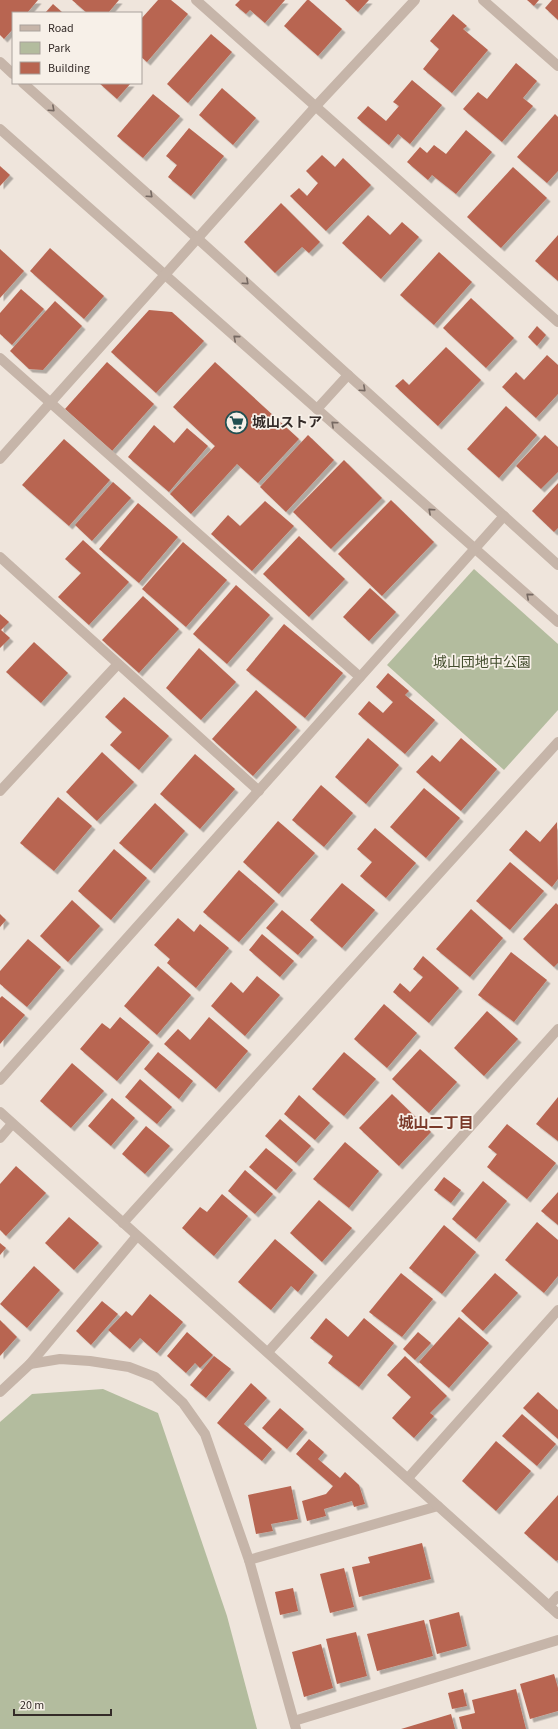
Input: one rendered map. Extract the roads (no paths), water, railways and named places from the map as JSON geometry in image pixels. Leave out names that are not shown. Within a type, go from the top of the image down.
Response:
[{"type":"street","points":[[196,0],[558,322]]},
{"type":"street","points":[[0,459],[316,106],[415,0]]},
{"type":"street","points":[[483,0],[558,66]]},
{"type":"street","points":[[0,62],[12,73]]},
{"type":"street","points":[[24,84],[197,238],[558,565]]},
{"type":"street","points":[[0,129],[475,549],[557,619]]},
{"type":"street","points":[[0,358],[360,677]]},
{"type":"street","points":[[317,409],[348,375]]},
{"type":"street","points":[[0,1080],[504,516]]},
{"type":"street","points":[[0,557],[259,791]]},
{"type":"street","points":[[0,791],[118,664]]},
{"type":"street","points":[[123,1223],[558,742]]},
{"type":"street","points":[[268,1352],[558,1029]]},
{"type":"street","points":[[0,1112],[558,1614]]},
{"type":"street","points":[[0,1138],[12,1124]]},
{"type":"street","points":[[0,1392],[30,1364],[137,1236]]},
{"type":"street","points":[[408,1478],[558,1310]]},
{"type":"street","points":[[30,1364],[60,1359],[90,1361],[129,1368],[155,1377],[183,1403],[205,1434],[249,1560],[295,1725],[558,1640]]},
{"type":"street","points":[[249,1560],[438,1506]]},
{"type":"street","points":[[549,1606],[558,1596]]},
{"type":"place","name":"城山ストア","points":[[236,423]]},
{"type":"district","name":"城山二丁目","points":[[436,1123]]},
{"type":"park label","name":"城山団地中公園","points":[[482,663]]}]
